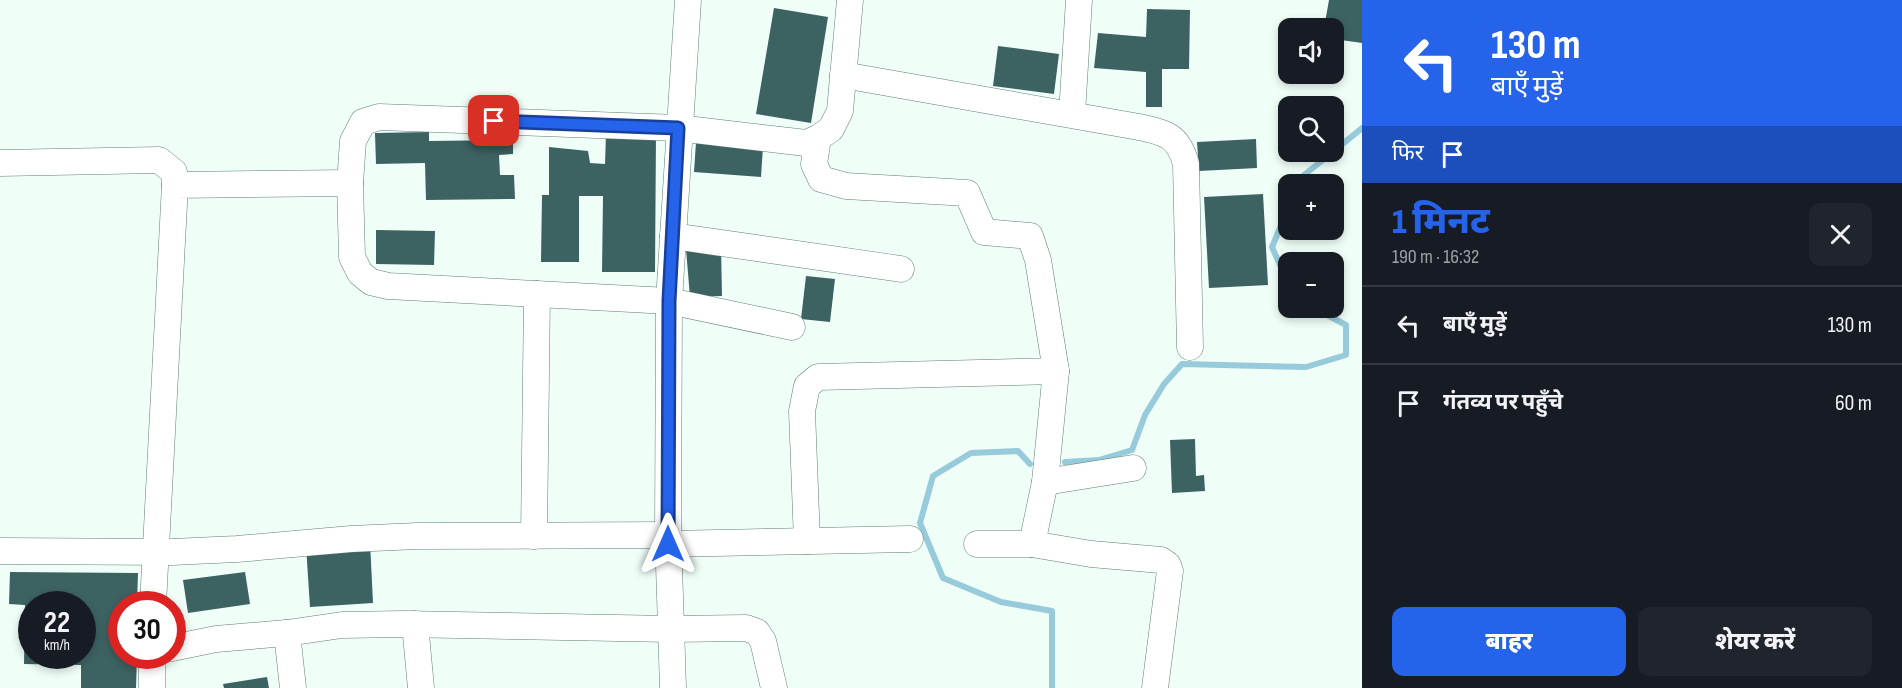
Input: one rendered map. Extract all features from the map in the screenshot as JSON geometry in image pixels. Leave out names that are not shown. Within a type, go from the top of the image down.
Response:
[{"type":"street","points":[[672,688],[668,540],[669,301],[687,0]]},
{"type":"street","points":[[792,327],[669,301],[388,286],[371,282],[360,273],[352,257],[350,183],[353,141],[363,122],[379,117],[678,128],[806,143],[831,129],[840,111],[850,0]]},
{"type":"street","points":[[1072,114],[1079,0]]},
{"type":"street","points":[[843,75],[1072,114],[1159,131],[1172,137],[1181,147],[1186,164],[1190,347]]},
{"type":"street","points":[[818,138],[814,164],[821,179],[846,186],[967,193],[984,232],[1030,236],[1038,260],[1056,371],[1046,482],[1032,544]]},
{"type":"street","points":[[0,163],[159,160],[174,172],[153,591]]},
{"type":"street","points":[[175,185],[350,183]]},
{"type":"street","points":[[673,236],[901,269]]},
{"type":"street","points":[[534,536],[537,294]]},
{"type":"street","points":[[807,541],[802,411],[807,386],[818,377],[1056,371]]},
{"type":"street","points":[[1046,482],[1133,468]]},
{"type":"street","points":[[0,551],[172,552],[362,538],[534,536],[668,540],[910,539]]},
{"type":"street","points":[[977,544],[1032,544],[1091,554],[1161,560],[1168,565],[1170,571],[1155,688]]},
{"type":"street","points":[[415,624],[422,688]]},
{"type":"street","points":[[186,645],[216,639],[287,633],[342,625],[746,628],[757,632],[763,641],[774,688]]},
{"type":"street","points":[[287,633],[293,688]]},
{"type":"street","points":[[152,669],[152,688]]},
{"type":"building","points":[[1329,0],[1362,0],[1362,43],[1344,40],[1344,18],[1326,18]]},
{"type":"building","points":[[774,8],[828,17],[811,123],[756,114]]},
{"type":"building","points":[[1147,9],[1190,10],[1189,69],[1162,69],[1162,107],[1146,107],[1146,72],[1094,68],[1098,33],[1146,37]]},
{"type":"building","points":[[998,46],[1059,54],[1054,94],[993,86]]},
{"type":"building","points":[[429,132],[429,141],[513,140],[513,154],[499,155],[500,175],[514,175],[515,199],[426,200],[425,163],[376,164],[375,133]]},
{"type":"building","points":[[656,133],[655,272],[602,272],[603,196],[579,196],[579,262],[541,262],[542,195],[549,195],[549,147],[588,151],[590,163],[605,164],[606,134]]},
{"type":"building","points":[[1256,139],[1257,168],[1199,171],[1197,142]]},
{"type":"building","points":[[696,142],[763,146],[761,177],[694,172]]},
{"type":"building","points":[[1263,194],[1268,285],[1209,288],[1204,197]]},
{"type":"building","points":[[376,230],[435,231],[434,265],[376,264]]},
{"type":"building","points":[[721,247],[722,296],[690,297],[686,249]]},
{"type":"building","points":[[806,276],[835,279],[830,322],[801,319]]},
{"type":"building","points":[[1195,439],[1196,476],[1204,475],[1205,491],[1172,493],[1170,440]]},
{"type":"building","points":[[370,542],[373,603],[310,607],[306,546]]},
{"type":"building","points":[[10,572],[138,573],[137,591],[108,591],[108,669],[137,669],[136,688],[81,688],[81,669],[96,669],[96,591],[18,591],[18,605],[9,604]]},
{"type":"building","points":[[245,572],[250,604],[188,613],[183,580]]},
{"type":"building","points":[[267,677],[269,688],[224,688],[223,684]]},
{"type":"waterway","points":[[1344,143],[1362,128]]},
{"type":"waterway","points":[[1305,174],[1320,162]]},
{"type":"waterway","points":[[1278,233],[1272,247],[1278,260]]},
{"type":"waterway","points":[[1065,462],[1099,460],[1132,450],[1145,415],[1164,384],[1182,364],[1306,367],[1346,355],[1346,325],[1333,318]]},
{"type":"waterway","points":[[1030,464],[1018,451],[971,453],[933,476],[920,523],[943,578],[1001,602],[1052,611],[1052,688]]},
{"type":"route","points":[[494,121],[678,128],[669,301],[668,544]]}]
